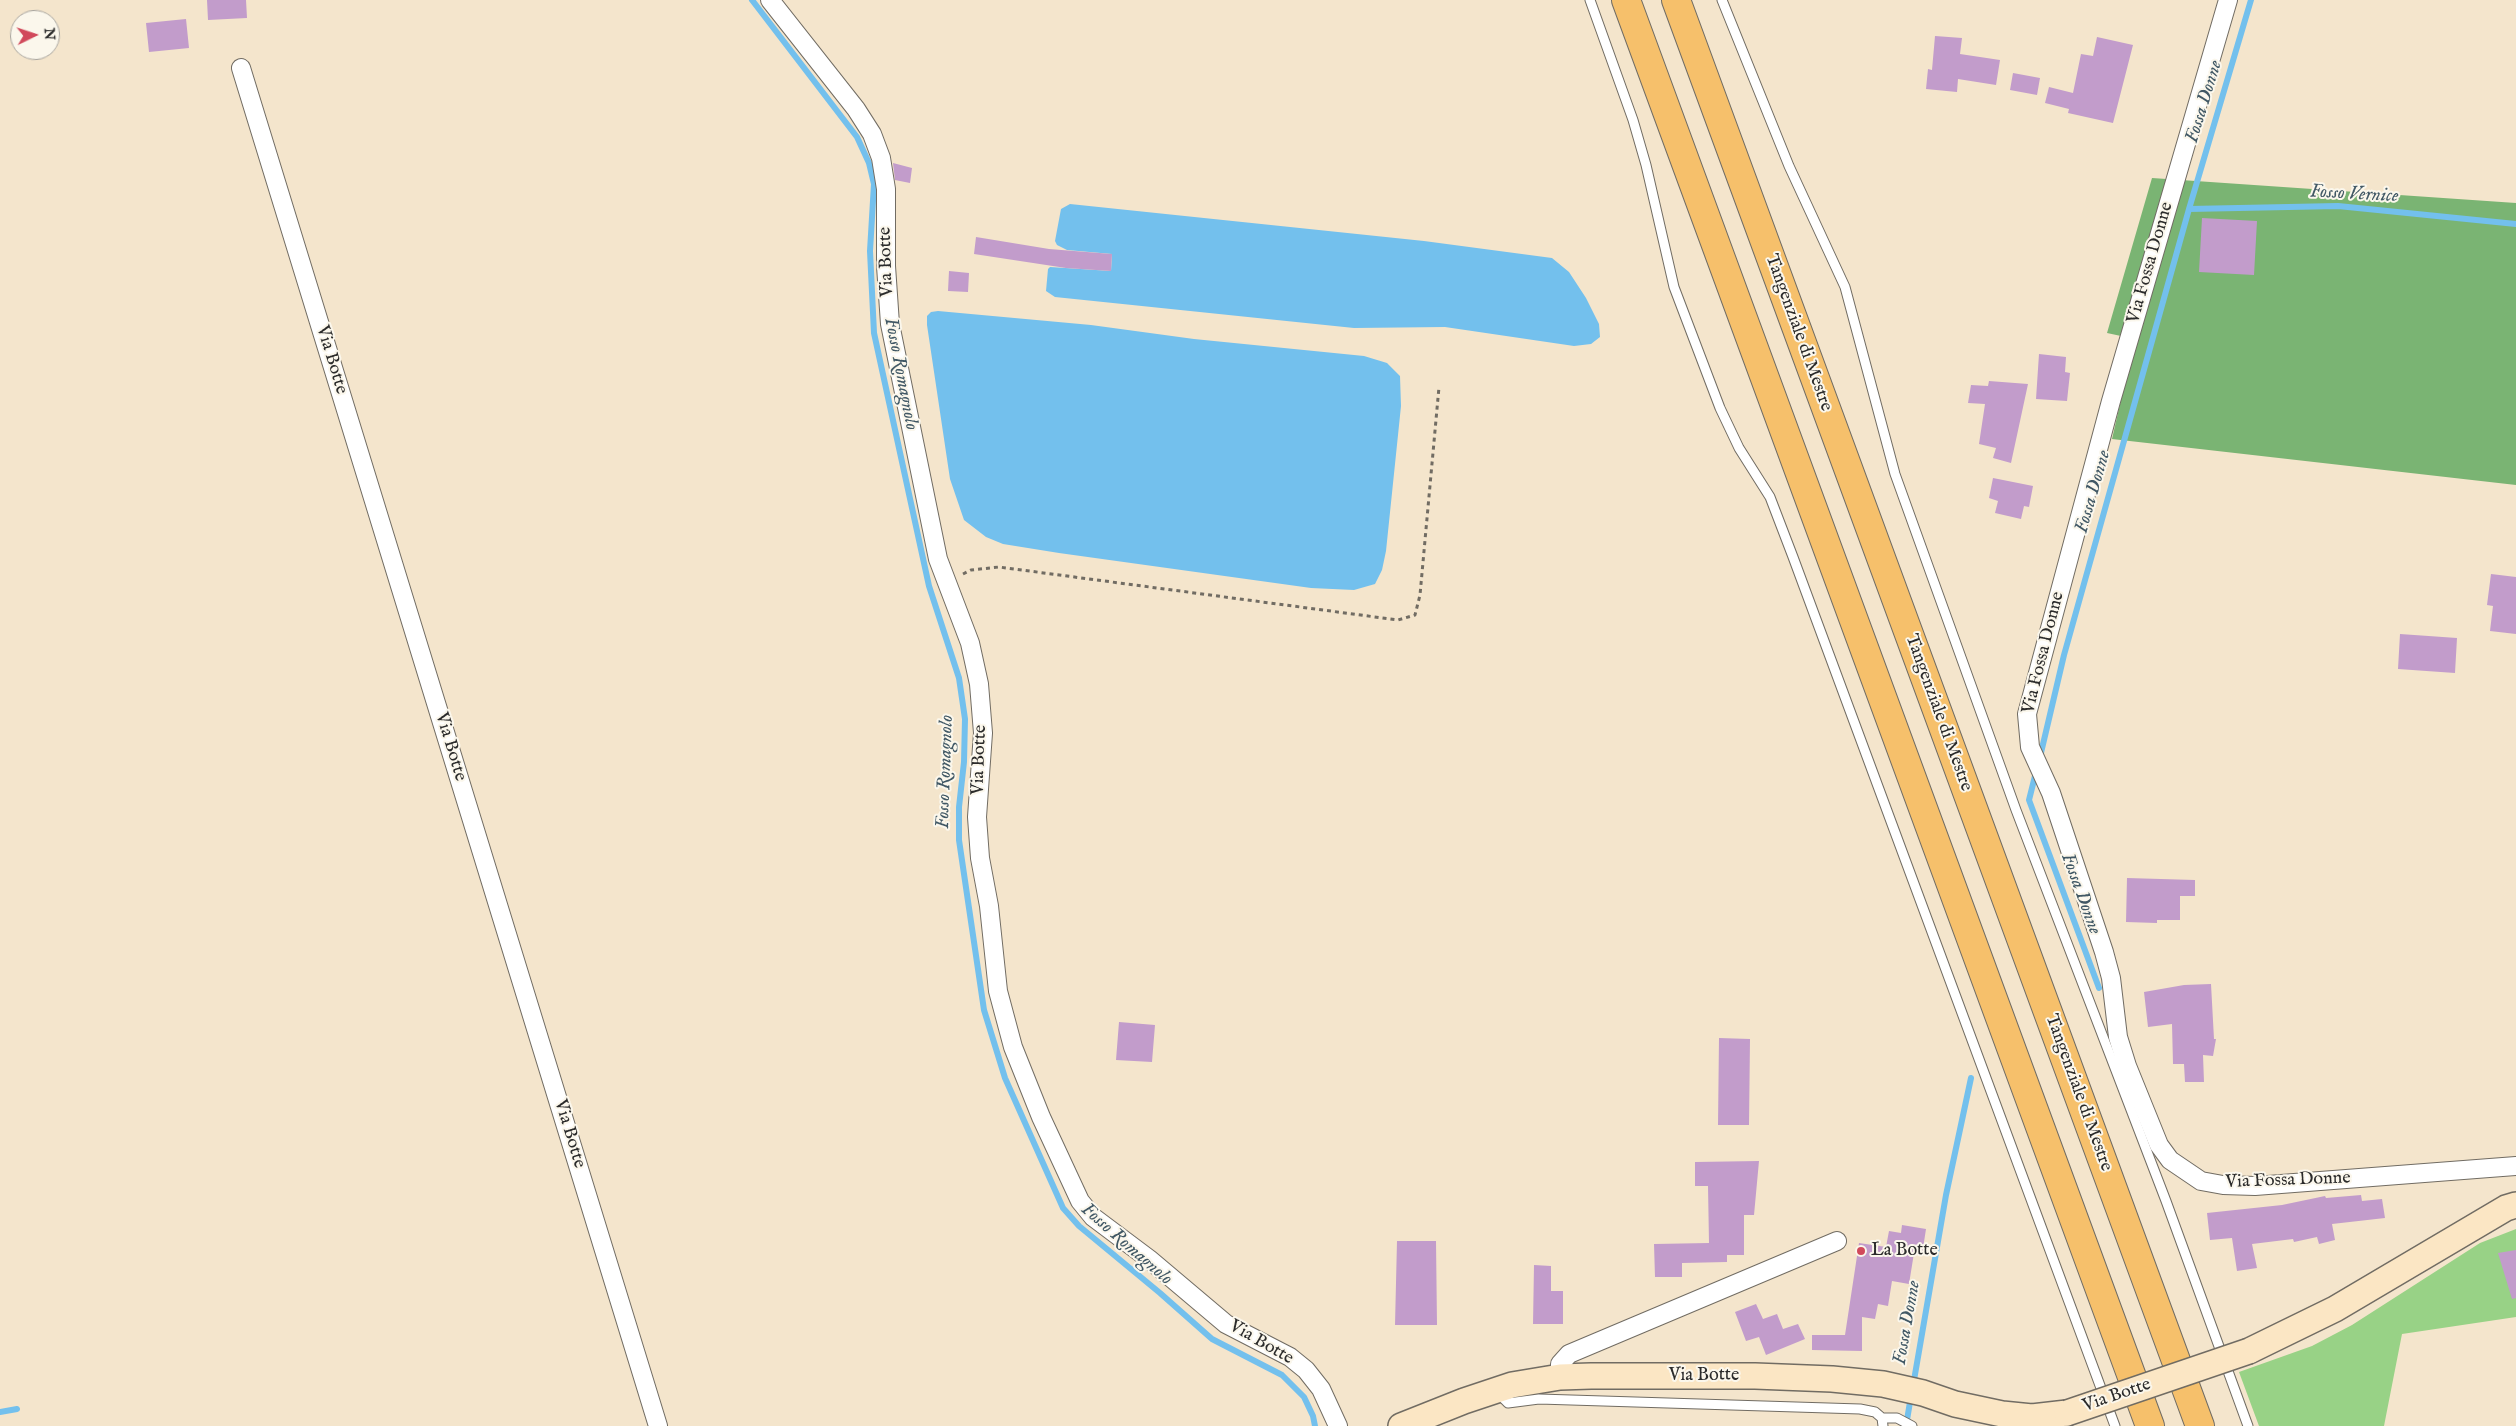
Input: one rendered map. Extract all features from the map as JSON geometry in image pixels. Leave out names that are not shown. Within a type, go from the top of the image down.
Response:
[{"type":"highway","points":[[1626,0],[2150,1426]]},
{"type":"highway","name":"Tangenziale di Mestre","points":[[1676,0],[2200,1426]]},
{"type":"street","name":"Via Botte","points":[[770,0],[856,109],[872,134],[881,158],[886,189],[886,266],[890,324],[938,559],[970,643],[979,684],[983,732],[977,817],[980,858],[989,906],[998,991],[1013,1047],[1040,1116],[1080,1201],[1093,1217],[1149,1259],[1226,1324],[1290,1358],[1306,1370],[1321,1389],[1338,1426]]},
{"type":"street","name":"Via Fossa Donne","points":[[2228,0],[2111,401],[2030,705],[2027,730],[2030,747],[2051,793],[2111,978],[2118,1037],[2127,1066],[2159,1145],[2170,1160],[2182,1170],[2201,1181],[2223,1186],[2255,1186],[2516,1166]]},
{"type":"street","name":"Via Botte","points":[[240,68],[658,1426]]},
{"type":"street","name":"Via Botte","points":[[1401,1426],[1495,1390],[1526,1382],[1560,1377],[1755,1376],[1832,1379],[1898,1387],[1955,1404],[2002,1414],[2032,1417],[2067,1413],[2248,1351],[2335,1309],[2506,1208],[2516,1205]]},
{"type":"street","points":[[1560,1377],[1560,1364],[1569,1354],[1837,1241]]},
{"type":"lane","points":[[1590,0],[1633,120],[1646,165],[1674,286],[1720,408],[1739,448],[1770,497],[1793,556],[2115,1426]]},
{"type":"lane","points":[[1722,0],[1789,166],[1845,287],[1895,474],[2016,810],[2162,1192],[2248,1426]]},
{"type":"lane","name":"Via Botte","points":[[1495,1390],[1508,1403],[1539,1399],[1860,1409],[1874,1412],[1882,1422],[1896,1418],[1912,1426]]},
{"type":"path","points":[[945,581],[971,570],[999,567],[1398,620],[1415,615],[1420,595],[1439,387]]},
{"type":"green space","points":[[2152,178],[2516,203],[2516,485],[2112,439],[2135,339],[2107,333]]},
{"type":"green space","points":[[2516,1229],[2516,1317],[2402,1334],[2384,1426],[2259,1426],[2239,1372],[2312,1346],[2352,1325],[2480,1243]]},
{"type":"water","points":[[1070,204],[1424,241],[1552,258],[1569,272],[1586,298],[1599,324],[1600,337],[1591,344],[1574,346],[1445,327],[1354,328],[1055,297],[1046,291],[1048,269],[1050,267],[1111,271],[1112,254],[1067,250],[1057,245],[1055,241],[1061,209]]},
{"type":"water","points":[[938,311],[1091,325],[1194,339],[1364,356],[1387,363],[1400,376],[1401,406],[1386,551],[1382,570],[1375,584],[1354,590],[1311,588],[1059,553],[1003,544],[986,537],[964,520],[950,479],[927,325],[927,316],[931,312]]},
{"type":"building","points":[[207,0],[246,0],[247,18],[208,20]]},
{"type":"building","points":[[186,19],[189,48],[149,52],[146,23]]},
{"type":"building","points":[[1935,36],[1962,38],[1960,54],[2000,60],[1996,85],[1958,79],[1957,92],[1926,89],[1928,69],[1932,70]]},
{"type":"building","points":[[2097,37],[2133,45],[2113,123],[2068,113],[2069,109],[2045,103],[2049,87],[2073,93],[2081,54],[2093,56]]},
{"type":"building","points":[[2013,73],[2040,78],[2037,95],[2010,90]]},
{"type":"building","points":[[893,163],[912,168],[910,183],[895,180]]},
{"type":"building","points":[[2202,218],[2257,221],[2254,275],[2199,272]]},
{"type":"building","points":[[976,237],[1049,249],[1112,254],[1111,271],[1066,268],[974,254]]},
{"type":"building","points":[[949,271],[969,273],[968,292],[948,291]]},
{"type":"building","points":[[2039,354],[2066,357],[2065,372],[2070,373],[2067,401],[2036,399]]},
{"type":"building","points":[[1989,381],[2028,384],[2011,463],[1993,458],[1996,448],[1979,444],[1985,404],[1968,403],[1971,385],[1988,386]]},
{"type":"building","points":[[1993,478],[2033,486],[2029,507],[2024,506],[2021,519],[1995,513],[1998,501],[1989,498]]},
{"type":"building","points":[[2491,574],[2516,577],[2516,634],[2490,631],[2493,606],[2487,605]]},
{"type":"building","points":[[2400,634],[2457,638],[2455,673],[2398,669]]},
{"type":"building","points":[[2127,878],[2195,880],[2195,896],[2180,896],[2180,920],[2157,920],[2157,923],[2126,922]]},
{"type":"building","points":[[2211,984],[2214,1039],[2216,1039],[2213,1056],[2203,1055],[2204,1082],[2185,1082],[2184,1064],[2173,1064],[2172,1024],[2148,1027],[2144,992],[2184,985]]},
{"type":"building","points":[[1119,1022],[1155,1025],[1152,1062],[1116,1060]]},
{"type":"building","points":[[1719,1038],[1750,1039],[1749,1125],[1718,1125]]},
{"type":"building","points":[[1759,1161],[1754,1215],[1744,1215],[1744,1255],[1727,1255],[1727,1262],[1682,1263],[1682,1277],[1655,1277],[1654,1244],[1709,1243],[1708,1186],[1695,1186],[1695,1162]]},
{"type":"building","points":[[2361,1195],[2362,1201],[2382,1199],[2385,1218],[2332,1224],[2335,1240],[2319,1244],[2317,1237],[2294,1242],[2293,1239],[2252,1244],[2257,1268],[2237,1271],[2232,1238],[2210,1240],[2207,1213],[2282,1205],[2325,1196],[2326,1198]]},
{"type":"building","points":[[1902,1225],[1926,1229],[1922,1255],[1914,1253],[1909,1284],[1892,1281],[1888,1306],[1878,1304],[1875,1319],[1862,1317],[1862,1351],[1812,1350],[1812,1335],[1845,1335],[1859,1243],[1886,1247],[1889,1231],[1901,1233]]},
{"type":"building","points":[[1397,1241],[1436,1241],[1437,1325],[1395,1325]]},
{"type":"building","points":[[2516,1250],[2516,1298],[2512,1299],[2498,1253]]},
{"type":"building","points":[[1534,1265],[1551,1266],[1551,1291],[1563,1291],[1563,1324],[1533,1324]]},
{"type":"building","points":[[1756,1304],[1763,1319],[1777,1314],[1783,1329],[1798,1324],[1805,1339],[1766,1355],[1759,1337],[1746,1341],[1735,1312]]},
{"type":"waterway","name":"Fosso Romagnolo","points":[[752,0],[857,137],[869,163],[874,184],[870,251],[874,333],[929,586],[959,678],[965,719],[964,762],[959,807],[959,840],[984,1010],[1005,1078],[1063,1208],[1079,1226],[1212,1339],[1282,1375],[1304,1397],[1313,1416],[1315,1426]]},
{"type":"waterway","name":"Fossa Donne","points":[[2040,757],[2064,655],[2189,209],[2251,0]]},
{"type":"waterway","name":"Fosso Vernice","points":[[2189,209],[2338,206],[2516,224]]},
{"type":"waterway","name":"Fossa Donne","points":[[2036,772],[2029,800],[2099,988]]},
{"type":"waterway","name":"Fossa Donne","points":[[1913,1386],[1946,1195],[1971,1078]]},
{"type":"waterway","name":"Fossa Donne","points":[[1906,1426],[1911,1396]]},
{"type":"waterway","points":[[0,1412],[17,1409]]},
{"type":"place","name":"La Botte","points":[[1861,1251]]}]
